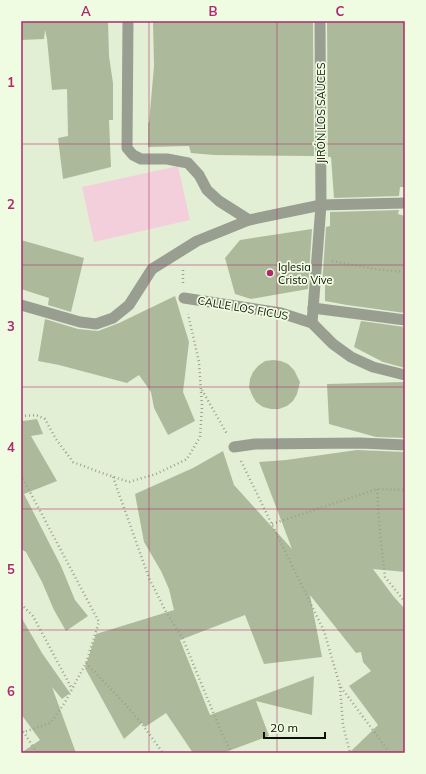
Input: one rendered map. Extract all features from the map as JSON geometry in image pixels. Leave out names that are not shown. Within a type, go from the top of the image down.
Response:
[{"type":"street","points":[[128,21],[127,148],[133,155],[141,158],[167,159],[188,163],[199,175],[207,190],[211,194],[219,201],[249,220]]},
{"type":"street","name":"JIRÓN LOS SAUCES","points":[[312,323],[321,205],[320,21]]},
{"type":"street","points":[[21,305],[80,322],[96,324],[113,318],[129,305],[152,269],[197,241],[249,220],[321,205],[405,203]]},
{"type":"street","points":[[390,204],[405,207]]},
{"type":"street","name":"CALLE LOS FICUS","points":[[184,298],[281,313],[312,323],[332,344],[351,357],[369,366],[405,375]]},
{"type":"street","points":[[313,308],[405,320]]},
{"type":"street","points":[[234,447],[255,444],[360,443],[405,446]]},
{"type":"path","points":[[316,258],[375,269],[405,272]]},
{"type":"path","points":[[21,416],[36,416],[45,419],[56,439],[73,462],[129,482],[156,474],[187,459],[200,437],[202,406],[199,362],[184,298],[184,265]]},
{"type":"path","points":[[201,388],[234,447],[324,631],[340,686],[343,724],[350,753]]},
{"type":"path","points":[[21,475],[99,622],[86,663],[64,704],[50,724],[23,732]]},
{"type":"path","points":[[113,477],[149,578],[166,612],[183,639],[220,729],[232,753]]},
{"type":"path","points":[[272,524],[376,489],[405,490]]},
{"type":"path","points":[[376,489],[385,577],[405,602]]},
{"type":"path","points":[[21,604],[33,616],[72,689]]},
{"type":"path","points":[[86,663],[142,724],[163,753]]},
{"type":"path","points":[[340,686],[390,753]]},
{"type":"path","points":[[21,728],[37,753]]},
{"type":"shaded area","points":[[178,166],[190,220],[94,242],[82,187]]},
{"type":"building","points":[[21,21],[108,21],[109,56],[113,83],[113,120],[109,120],[111,167],[63,179],[58,138],[68,136],[67,89],[52,90],[45,30],[44,39],[21,40]]},
{"type":"building","points":[[153,21],[313,21],[314,156],[214,155],[191,153],[189,146],[148,147],[148,122],[149,123],[154,66]]},
{"type":"building","points":[[327,21],[405,21],[405,187],[400,187],[399,196],[334,198],[331,157],[328,157]]},
{"type":"building","points":[[399,210],[398,214],[405,216],[405,313],[325,301],[325,285],[322,286],[326,227],[330,226],[330,212]]},
{"type":"building","name":"Iglesia Cristo Vive","points":[[312,229],[308,289],[251,299],[235,294],[225,258],[240,240]]},
{"type":"building","points":[[21,240],[84,258],[71,312],[48,305],[49,298],[21,289]]},
{"type":"building","points":[[175,296],[189,342],[183,392],[195,421],[168,435],[154,408],[151,392],[139,375],[127,383],[38,361],[45,319],[78,329],[98,331],[119,323]]},
{"type":"building","points":[[361,321],[405,327],[405,368],[383,362],[354,347]]},
{"type":"building","points":[[273,360],[288,364],[294,370],[300,382],[297,394],[293,401],[287,406],[279,409],[263,407],[256,402],[249,387],[253,372],[258,366],[265,361]]},
{"type":"building","points":[[405,382],[405,438],[376,437],[329,424],[327,384]]},
{"type":"building","points":[[21,417],[23,421],[37,419],[43,434],[31,436],[57,481],[24,494],[61,566],[75,600],[88,616],[66,631],[54,610],[42,582],[26,552],[21,549]]},
{"type":"building","points":[[357,450],[405,452],[405,572],[373,569],[405,609],[405,753],[349,753],[378,725],[349,686],[371,671],[363,662],[361,652],[356,653],[310,595],[322,657],[264,664],[245,615],[180,640],[210,715],[314,676],[312,715],[256,701],[269,736],[223,753],[193,753],[166,713],[145,727],[142,723],[124,739],[85,668],[96,634],[174,610],[169,589],[161,571],[144,542],[135,494],[193,468],[223,451],[234,485],[292,549],[259,462],[286,460]]},
{"type":"building","points":[[21,617],[42,653],[70,693],[62,699],[52,687],[76,753],[21,753],[40,740],[21,714]]},
{"type":"place","name":"Iglesia Cristo Vive","points":[[270,273]]}]
